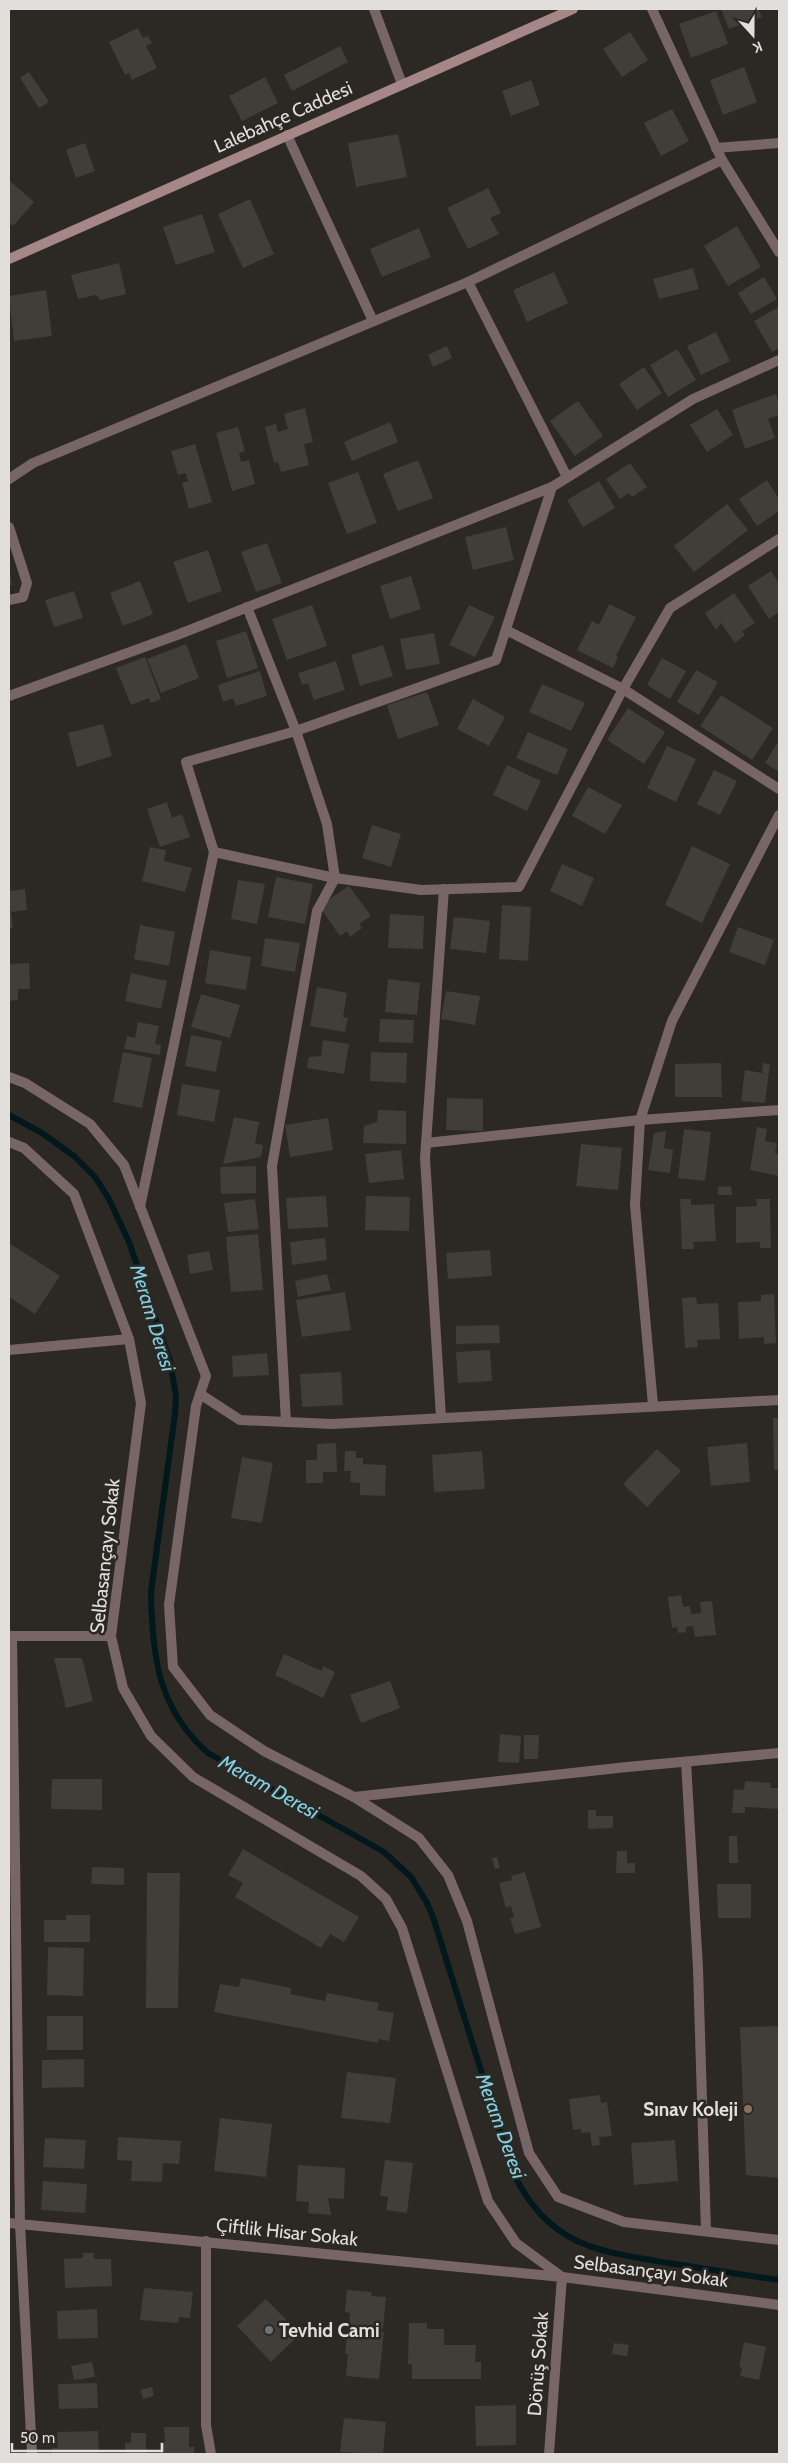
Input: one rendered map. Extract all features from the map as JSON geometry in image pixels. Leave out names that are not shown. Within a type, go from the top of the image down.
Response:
[{"type":"street","points":[[374,9],[402,84]]},
{"type":"street","name":"Lalebahçe Caddesi","points":[[9,259],[573,9]]},
{"type":"street","points":[[652,9],[722,160],[779,252]]},
{"type":"street","points":[[287,135],[373,321]]},
{"type":"street","points":[[716,148],[779,143]]},
{"type":"street","points":[[9,479],[32,463],[468,282],[722,160]]},
{"type":"street","points":[[468,282],[567,478]]},
{"type":"street","points":[[9,696],[247,607],[552,487],[693,399],[779,360]]},
{"type":"street","points":[[140,1207],[214,852],[186,762],[296,731],[496,660],[552,487]]},
{"type":"street","points":[[9,527],[27,583],[23,597],[9,600]]},
{"type":"street","points":[[214,852],[335,878],[421,890],[519,887],[623,689],[670,608],[779,539]]},
{"type":"street","points":[[247,607],[296,731],[326,824],[335,878],[317,911],[272,1166],[286,1422]]},
{"type":"street","points":[[506,630],[623,689],[779,788]]},
{"type":"street","points":[[653,1405],[635,1205],[640,1120],[672,1021],[779,815]]},
{"type":"street","points":[[441,1417],[425,1158],[444,889]]},
{"type":"street","points":[[9,1077],[25,1083],[90,1124],[124,1165],[206,1376],[196,1406],[169,1605],[173,1667],[210,1715],[264,1751],[354,1797],[419,1838],[448,1875],[467,1921],[529,2153],[558,2197],[624,2222],[779,2240]]},
{"type":"street","points":[[426,1143],[640,1120],[779,1110]]},
{"type":"street","name":"Selbasançayı Sokak","points":[[9,1142],[24,1148],[74,1194],[129,1339],[141,1404],[111,1636],[123,1688],[150,1736],[193,1777],[361,1876],[386,1898],[402,1928],[488,2201],[516,2243],[562,2277],[779,2305]]},
{"type":"street","points":[[9,1350],[129,1339]]},
{"type":"street","points":[[200,1394],[240,1420],[332,1424],[653,1405],[779,1400]]},
{"type":"street","points":[[32,2454],[20,2224],[10,1636],[111,1636]]},
{"type":"street","points":[[354,1797],[779,1753]]},
{"type":"street","points":[[686,1762],[698,1968],[706,2231]]},
{"type":"street","name":"Çiftlik Hisar Sokak","points":[[9,2223],[562,2277]]},
{"type":"street","points":[[206,2241],[206,2425],[211,2454]]},
{"type":"street","name":"Dönüş Sokak","points":[[549,2454],[562,2277]]},
{"type":"building","points":[[721,9],[758,9],[762,17],[729,29]]},
{"type":"building","points":[[716,11],[728,44],[691,58],[679,24]]},
{"type":"building","points":[[138,28],[143,38],[148,36],[152,43],[146,46],[157,68],[132,80],[129,73],[125,75],[109,42]]},
{"type":"building","points":[[630,32],[648,60],[622,77],[603,49]]},
{"type":"building","points":[[340,46],[348,62],[292,91],[284,75]]},
{"type":"building","points":[[744,67],[757,102],[723,115],[710,80]]},
{"type":"building","points":[[29,72],[49,102],[39,108],[20,78]]},
{"type":"building","points":[[265,77],[278,103],[242,121],[229,96]]},
{"type":"building","points":[[531,80],[540,105],[511,116],[502,91]]},
{"type":"building","points":[[672,109],[689,141],[661,156],[644,123]]},
{"type":"building","points":[[398,134],[407,177],[356,187],[348,143]]},
{"type":"building","points":[[85,143],[95,171],[76,178],[66,150]]},
{"type":"building","points":[[9,180],[34,202],[13,226],[9,222]]},
{"type":"building","points":[[488,188],[501,213],[490,218],[499,234],[468,249],[447,208]]},
{"type":"building","points":[[250,199],[274,254],[243,268],[218,214]]},
{"type":"building","points":[[202,214],[215,252],[176,265],[163,227]]},
{"type":"building","points":[[737,226],[761,267],[728,286],[704,246]]},
{"type":"building","points":[[419,228],[431,257],[382,277],[370,249]]},
{"type":"building","points":[[119,263],[126,294],[100,300],[96,295],[78,299],[71,275]]},
{"type":"building","points":[[693,268],[699,289],[659,299],[653,279]]},
{"type":"building","points":[[554,272],[568,303],[527,322],[513,290]]},
{"type":"building","points":[[764,277],[777,299],[751,314],[738,293]]},
{"type":"building","points":[[46,290],[52,336],[14,341],[9,296]]},
{"type":"building","points":[[779,307],[779,348],[772,352],[754,321]]},
{"type":"building","points":[[716,332],[730,361],[701,375],[687,346]]},
{"type":"building","points":[[447,346],[452,358],[433,367],[428,355]]},
{"type":"building","points":[[677,349],[696,380],[668,397],[650,365]]},
{"type":"building","points":[[644,367],[662,393],[637,410],[619,384]]},
{"type":"building","points":[[776,394],[779,404],[779,415],[768,419],[775,438],[745,449],[732,410]]},
{"type":"building","points":[[578,401],[603,436],[575,456],[550,421]]},
{"type":"building","points":[[305,408],[313,442],[304,444],[309,465],[281,472],[278,462],[274,463],[265,427],[276,424],[278,432],[288,429],[284,414]]},
{"type":"building","points":[[717,409],[733,435],[707,452],[690,425]]},
{"type":"building","points":[[390,422],[398,442],[352,461],[344,442]]},
{"type":"building","points":[[238,427],[245,451],[239,453],[241,462],[249,460],[255,484],[232,491],[216,433]]},
{"type":"building","points":[[195,444],[212,502],[189,509],[182,483],[188,481],[186,473],[178,475],[171,451]]},
{"type":"building","points":[[418,460],[433,498],[398,511],[383,474]]},
{"type":"building","points":[[630,463],[647,487],[632,497],[629,493],[620,499],[606,479]]},
{"type":"building","points":[[358,472],[377,523],[347,534],[328,483]]},
{"type":"building","points":[[767,480],[779,499],[779,511],[757,526],[739,499]]},
{"type":"building","points":[[599,481],[615,508],[583,527],[567,500]]},
{"type":"building","points":[[727,504],[748,530],[694,572],[674,546]]},
{"type":"building","points":[[506,527],[514,560],[473,570],[465,537]]},
{"type":"building","points":[[267,543],[282,583],[256,592],[241,552]]},
{"type":"building","points":[[208,550],[222,591],[188,603],[173,562]]},
{"type":"building","points":[[9,568],[12,585],[9,585]]},
{"type":"building","points":[[771,571],[779,584],[779,612],[769,619],[748,586]]},
{"type":"building","points":[[411,576],[421,609],[390,619],[380,586]]},
{"type":"building","points":[[140,581],[153,614],[123,626],[110,593]]},
{"type":"building","points":[[74,591],[83,618],[54,627],[45,600]]},
{"type":"building","points":[[734,593],[755,623],[742,631],[745,635],[735,643],[721,623],[716,630],[705,613]]},
{"type":"building","points":[[609,604],[636,617],[616,656],[618,657],[613,668],[577,650],[592,621],[599,625]]},
{"type":"building","points":[[312,605],[327,646],[287,660],[272,619]]},
{"type":"building","points":[[469,605],[495,617],[475,657],[449,645]]},
{"type":"building","points":[[246,631],[258,668],[227,678],[216,641]]},
{"type":"building","points":[[434,633],[440,664],[406,670],[400,639]]},
{"type":"building","points":[[186,644],[199,678],[161,693],[147,659]]},
{"type":"building","points":[[383,645],[393,676],[360,686],[351,655]]},
{"type":"building","points":[[145,657],[161,699],[151,703],[149,698],[131,705],[116,668]]},
{"type":"building","points":[[662,658],[686,671],[670,699],[647,685]]},
{"type":"building","points":[[336,661],[345,690],[314,700],[308,683],[302,685],[298,673]]},
{"type":"building","points":[[696,670],[718,682],[699,715],[677,702]]},
{"type":"building","points":[[260,671],[267,696],[236,706],[233,698],[223,702],[218,685]]},
{"type":"building","points":[[542,684],[585,703],[571,731],[529,712]]},
{"type":"building","points":[[427,692],[439,725],[398,739],[387,705]]},
{"type":"building","points":[[721,695],[773,728],[752,760],[700,726]]},
{"type":"building","points":[[473,699],[505,717],[489,746],[457,729]]},
{"type":"building","points":[[628,708],[665,732],[644,764],[607,740]]},
{"type":"building","points":[[103,724],[112,756],[77,767],[68,733]]},
{"type":"building","points":[[528,732],[568,749],[557,775],[516,758]]},
{"type":"building","points":[[779,740],[779,772],[765,763]]},
{"type":"building","points":[[667,746],[696,759],[676,802],[647,788]]},
{"type":"building","points":[[507,765],[541,781],[527,811],[493,795]]},
{"type":"building","points":[[714,770],[737,781],[720,815],[697,804]]},
{"type":"building","points":[[588,787],[622,805],[605,834],[572,816]]},
{"type":"building","points":[[167,802],[172,818],[182,814],[190,837],[160,847],[147,809]]},
{"type":"building","points":[[372,825],[401,834],[391,867],[362,858]]},
{"type":"building","points":[[692,846],[730,864],[702,923],[665,905]]},
{"type":"building","points":[[150,847],[166,850],[164,861],[192,868],[185,892],[142,881]]},
{"type":"building","points":[[562,864],[594,878],[582,906],[550,891]]},
{"type":"building","points":[[276,877],[313,884],[305,924],[268,917]]},
{"type":"building","points":[[238,880],[265,884],[257,924],[231,919]]},
{"type":"building","points":[[349,886],[371,916],[359,924],[362,928],[350,937],[347,931],[340,936],[319,906]]},
{"type":"building","points":[[25,889],[27,910],[11,912],[13,928],[9,929],[9,891]]},
{"type":"building","points":[[502,905],[531,907],[528,961],[499,959]]},
{"type":"building","points":[[390,914],[424,916],[423,949],[388,948]]},
{"type":"building","points":[[454,917],[490,921],[486,953],[450,949]]},
{"type":"building","points":[[140,925],[175,932],[169,966],[134,959]]},
{"type":"building","points":[[738,927],[774,940],[765,965],[729,952]]},
{"type":"building","points":[[265,938],[300,943],[295,972],[261,966]]},
{"type":"building","points":[[210,950],[251,957],[246,990],[205,983]]},
{"type":"building","points":[[29,963],[30,989],[18,989],[18,1000],[9,1001],[9,964]]},
{"type":"building","points":[[131,973],[167,981],[161,1009],[125,1001]]},
{"type":"building","points":[[388,979],[420,983],[417,1015],[385,1012]]},
{"type":"building","points":[[317,987],[347,993],[343,1017],[348,1018],[345,1032],[310,1026]]},
{"type":"building","points":[[446,991],[480,996],[475,1025],[441,1019]]},
{"type":"building","points":[[201,994],[240,1005],[230,1038],[191,1027]]},
{"type":"building","points":[[380,1019],[414,1020],[413,1043],[379,1042]]},
{"type":"building","points":[[138,1022],[159,1026],[155,1044],[161,1045],[160,1055],[124,1049],[127,1036],[135,1038]]},
{"type":"building","points":[[191,1035],[222,1041],[216,1072],[185,1066]]},
{"type":"building","points":[[323,1040],[349,1044],[344,1074],[307,1068],[309,1057],[321,1056]]},
{"type":"building","points":[[123,1052],[152,1058],[142,1108],[113,1102]]},
{"type":"building","points":[[371,1052],[407,1053],[406,1083],[370,1081]]},
{"type":"building","points":[[721,1063],[722,1097],[675,1097],[675,1064]]},
{"type":"building","points":[[763,1063],[770,1064],[765,1103],[741,1101],[745,1070],[762,1073]]},
{"type":"building","points":[[182,1084],[220,1090],[214,1122],[177,1115]]},
{"type":"building","points":[[447,1098],[483,1099],[483,1131],[446,1130]]},
{"type":"building","points":[[378,1110],[406,1111],[406,1144],[363,1143],[364,1126],[377,1122]]},
{"type":"building","points":[[234,1117],[259,1122],[255,1143],[263,1145],[261,1157],[223,1164]]},
{"type":"building","points":[[328,1118],[333,1150],[290,1157],[285,1125]]},
{"type":"building","points":[[757,1127],[767,1129],[765,1141],[777,1143],[775,1153],[779,1155],[779,1176],[750,1170]]},
{"type":"building","points":[[684,1129],[711,1132],[705,1181],[678,1178]]},
{"type":"building","points":[[666,1131],[664,1148],[673,1150],[670,1173],[648,1170],[654,1133]]},
{"type":"building","points":[[581,1144],[622,1148],[618,1190],[576,1186]]},
{"type":"building","points":[[401,1150],[404,1179],[369,1183],[365,1154]]},
{"type":"building","points":[[256,1166],[256,1193],[221,1194],[220,1167]]},
{"type":"building","points":[[731,1186],[732,1195],[718,1195],[718,1187]]},
{"type":"building","points":[[326,1196],[328,1227],[288,1229],[286,1198]]},
{"type":"building","points":[[366,1196],[410,1197],[409,1231],[365,1230]]},
{"type":"building","points":[[255,1199],[259,1229],[228,1232],[224,1203]]},
{"type":"building","points":[[680,1199],[691,1199],[691,1205],[714,1204],[716,1241],[693,1242],[694,1249],[682,1249]]},
{"type":"building","points":[[756,1199],[770,1199],[771,1248],[760,1248],[760,1242],[736,1243],[736,1207],[757,1206]]},
{"type":"building","points":[[258,1234],[263,1290],[231,1292],[226,1237]]},
{"type":"building","points":[[325,1238],[327,1260],[292,1265],[290,1242]]},
{"type":"building","points":[[9,1243],[60,1276],[35,1314],[9,1297]]},
{"type":"building","points":[[490,1250],[492,1276],[448,1279],[446,1253]]},
{"type":"building","points":[[209,1251],[213,1270],[190,1274],[187,1255]]},
{"type":"building","points":[[327,1274],[331,1290],[298,1297],[295,1281]]},
{"type":"building","points":[[345,1292],[351,1330],[302,1337],[296,1300]]},
{"type":"building","points":[[774,1294],[776,1343],[764,1344],[764,1337],[739,1339],[738,1302],[761,1301],[761,1295]]},
{"type":"building","points":[[696,1297],[697,1304],[718,1303],[720,1339],[697,1340],[698,1347],[685,1348],[682,1298]]},
{"type":"building","points":[[499,1325],[500,1343],[456,1344],[456,1326]]},
{"type":"building","points":[[490,1350],[492,1381],[458,1383],[456,1352]]},
{"type":"building","points":[[267,1353],[269,1375],[233,1377],[232,1356]]},
{"type":"building","points":[[341,1372],[343,1405],[302,1407],[300,1374]]},
{"type":"building","points":[[773,1418],[779,1418],[779,1470],[774,1470]]},
{"type":"building","points":[[336,1443],[337,1472],[323,1472],[323,1483],[306,1483],[306,1460],[317,1460],[317,1444]]},
{"type":"building","points":[[747,1443],[750,1482],[711,1486],[707,1447]]},
{"type":"building","points":[[657,1449],[681,1471],[647,1507],[623,1484]]},
{"type":"building","points":[[345,1451],[356,1451],[356,1458],[363,1458],[363,1464],[386,1465],[385,1496],[360,1495],[360,1483],[350,1482],[351,1471],[344,1471]]},
{"type":"building","points":[[482,1451],[485,1489],[434,1492],[432,1455]]},
{"type":"building","points":[[242,1457],[273,1463],[262,1523],[231,1518]]},
{"type":"building","points":[[681,1595],[683,1607],[690,1606],[691,1614],[701,1613],[700,1602],[712,1601],[716,1635],[695,1637],[693,1626],[686,1627],[686,1632],[678,1633],[677,1627],[672,1628],[668,1597]]},
{"type":"building","points":[[284,1654],[322,1671],[323,1666],[335,1672],[323,1698],[275,1675]]},
{"type":"building","points":[[54,1658],[82,1658],[93,1701],[66,1708]]},
{"type":"building","points":[[390,1681],[400,1708],[361,1723],[350,1695]]},
{"type":"building","points":[[500,1734],[521,1736],[519,1763],[498,1762]]},
{"type":"building","points":[[524,1735],[539,1735],[538,1759],[524,1759]]},
{"type":"building","points":[[52,1779],[102,1779],[102,1810],[51,1809]]},
{"type":"building","points":[[745,1781],[771,1783],[770,1788],[779,1788],[779,1809],[745,1807],[745,1813],[732,1813],[734,1789],[744,1790]]},
{"type":"building","points":[[588,1810],[596,1810],[596,1816],[613,1816],[613,1828],[588,1829]]},
{"type":"building","points":[[729,1836],[737,1836],[738,1863],[729,1863]]},
{"type":"building","points":[[243,1849],[359,1917],[344,1942],[330,1934],[321,1948],[235,1897],[243,1883],[228,1875]]},
{"type":"building","points":[[617,1851],[627,1851],[627,1863],[635,1863],[635,1873],[616,1873]]},
{"type":"building","points":[[497,1857],[500,1868],[495,1869],[492,1858]]},
{"type":"building","points":[[92,1867],[124,1868],[124,1885],[91,1884]]},
{"type":"building","points":[[525,1872],[541,1927],[515,1934],[510,1918],[514,1917],[511,1906],[506,1908],[499,1883],[512,1880],[511,1876]]},
{"type":"building","points":[[147,1873],[180,1873],[178,2008],[146,2008]]},
{"type":"building","points":[[717,1884],[751,1884],[751,1918],[718,1918]]},
{"type":"building","points":[[66,1915],[90,1915],[90,1942],[44,1942],[44,1920],[66,1920]]},
{"type":"building","points":[[48,1947],[84,1948],[83,1996],[47,1995]]},
{"type":"building","points":[[241,1978],[291,1988],[290,1994],[325,2001],[327,1993],[379,2003],[377,2010],[394,2013],[389,2041],[378,2039],[378,2043],[214,2012],[220,1984],[239,1987]]},
{"type":"building","points":[[47,2016],[83,2016],[83,2050],[47,2050]]},
{"type":"building","points":[[779,2026],[779,2178],[746,2175],[740,2027]]},
{"type":"building","points":[[84,2059],[84,2087],[42,2088],[42,2060]]},
{"type":"building","points":[[347,2072],[396,2078],[390,2123],[341,2118]]},
{"type":"building","points":[[600,2095],[601,2103],[607,2102],[612,2136],[599,2137],[600,2145],[592,2146],[590,2132],[581,2133],[581,2129],[573,2130],[569,2099]]},
{"type":"building","points":[[220,2118],[272,2124],[266,2177],[214,2171]]},
{"type":"building","points":[[118,2137],[181,2141],[179,2164],[163,2163],[162,2182],[131,2181],[132,2161],[117,2160]]},
{"type":"building","points":[[45,2138],[86,2140],[84,2169],[43,2167]]},
{"type":"building","points":[[675,2140],[678,2181],[634,2185],[631,2143]]},
{"type":"building","points":[[385,2160],[413,2163],[407,2213],[386,2210],[388,2197],[380,2196]]},
{"type":"building","points":[[298,2165],[345,2168],[344,2199],[328,2198],[331,2215],[308,2213],[309,2202],[296,2201]]},
{"type":"building","points":[[43,2181],[87,2184],[85,2213],[41,2210]]},
{"type":"building","points":[[83,2253],[94,2253],[94,2259],[111,2259],[112,2286],[65,2288],[64,2259],[83,2258]]},
{"type":"building","points":[[144,2288],[193,2292],[190,2318],[179,2317],[178,2323],[140,2320]]},
{"type":"building","points":[[347,2290],[372,2292],[371,2296],[386,2297],[383,2329],[349,2326],[350,2313],[345,2312]]},
{"type":"building","name":"Tevhid Cami","points":[[266,2299],[300,2334],[271,2362],[237,2326]]},
{"type":"building","points":[[97,2309],[98,2338],[58,2339],[57,2311]]},
{"type":"building","points":[[409,2323],[427,2323],[427,2329],[444,2329],[444,2345],[476,2345],[475,2362],[481,2362],[481,2379],[412,2379],[412,2364],[408,2364]]},
{"type":"building","points":[[348,2328],[384,2332],[379,2379],[346,2376],[348,2354],[345,2354]]},
{"type":"building","points":[[744,2342],[766,2347],[759,2380],[740,2376],[742,2368],[739,2367]]},
{"type":"building","points":[[614,2343],[629,2345],[627,2356],[612,2354]]},
{"type":"building","points":[[92,2362],[95,2377],[74,2380],[71,2366]]},
{"type":"building","points":[[97,2383],[98,2408],[59,2409],[58,2384]]},
{"type":"building","points":[[152,2387],[154,2396],[143,2399],[140,2390]]},
{"type":"building","points":[[516,2405],[516,2445],[476,2446],[475,2406]]},
{"type":"building","points":[[344,2418],[386,2422],[383,2454],[340,2452]]},
{"type":"building","points":[[164,2427],[189,2427],[189,2447],[194,2447],[194,2454],[160,2454],[160,2442],[165,2442]]},
{"type":"building","points":[[98,2431],[99,2454],[52,2454],[52,2448],[58,2448],[57,2432]]},
{"type":"building","points":[[131,2433],[146,2433],[146,2454],[125,2454],[125,2443],[131,2443]]},
{"type":"waterway","name":"Meram Deresi","points":[[9,1115],[42,1133],[74,1156],[95,1177],[109,1199],[129,1242],[170,1361],[176,1396],[175,1413],[151,1592],[156,1659],[168,1700],[178,1718],[191,1736],[208,1753],[384,1852],[411,1877],[433,1917],[513,2173],[527,2197],[543,2216],[559,2230],[577,2241],[619,2254],[779,2280]]},
{"type":"place","name":"Sınav Koleji","points":[[748,2109]]},
{"type":"place","name":"Tevhid Cami","points":[[269,2330]]}]
